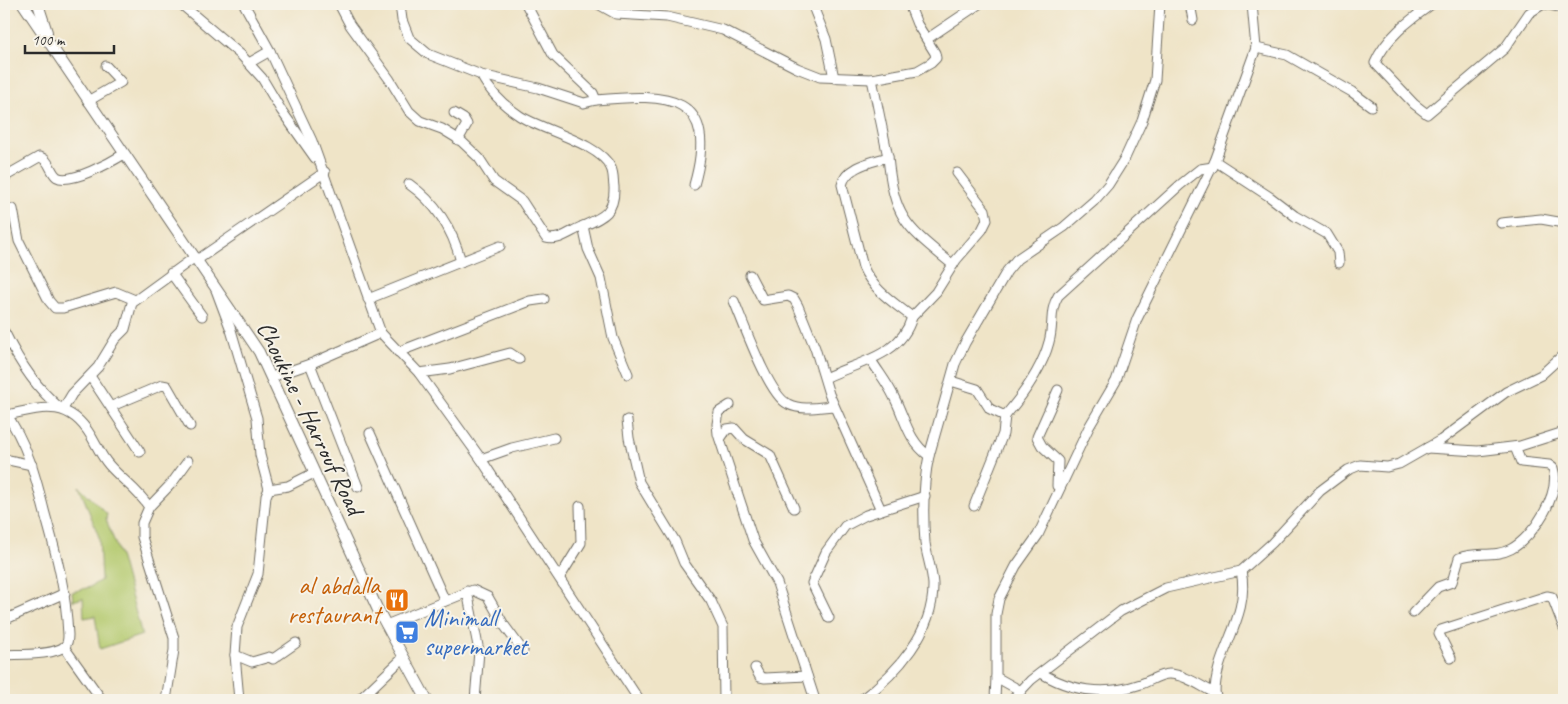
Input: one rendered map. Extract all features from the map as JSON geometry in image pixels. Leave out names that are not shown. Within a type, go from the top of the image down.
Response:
[{"type":"main road","name":"Choukine - Harrouf Road","points":[[23,4],[259,352],[386,625],[402,658],[427,700]]},
{"type":"main road","name":"Choukine - Harrouf Road","points":[[38,4],[51,43]]},
{"type":"street","points":[[181,4],[249,63],[262,78],[281,110],[323,169]]},
{"type":"street","points":[[244,4],[270,51],[323,169],[380,333],[420,373],[482,458],[639,700]]},
{"type":"street","points":[[339,4],[350,25],[390,80],[409,112],[420,121],[442,128],[479,158],[494,181],[522,201],[546,238],[555,239],[599,219],[613,205],[613,176],[609,165],[597,153],[582,144],[519,115],[496,97],[481,75]]},
{"type":"street","points":[[400,4],[405,30],[420,50],[440,61],[481,75],[538,88],[584,103],[596,100],[659,98],[678,103],[690,111],[697,122],[700,139],[698,172],[694,185]]},
{"type":"street","points":[[526,4],[552,55],[592,93],[596,100]]},
{"type":"street","points":[[598,4],[616,14],[667,17],[723,30],[797,68],[820,77],[872,79],[909,73],[931,64],[936,58],[935,53],[917,24],[909,4]]},
{"type":"street","points":[[812,4],[826,39],[834,78]]},
{"type":"street","points":[[927,39],[979,4]]},
{"type":"street","points":[[861,700],[906,658],[922,631],[932,603],[933,583],[925,542],[925,496],[929,456],[955,364],[965,343],[1017,259],[1064,227],[1094,201],[1108,185],[1125,158],[1142,121],[1155,80],[1160,4]]},
{"type":"street","points":[[1190,4],[1193,20]]},
{"type":"street","points":[[995,700],[996,614],[999,599],[1016,566],[1038,535],[1088,427],[1116,381],[1136,318],[1214,164],[1256,48],[1252,4]]},
{"type":"street","points":[[1432,4],[1380,49],[1375,63],[1414,104],[1427,114],[1505,48],[1529,13],[1544,4],[1564,8]]},
{"type":"street","points":[[1256,48],[1288,55],[1345,88],[1371,106]]},
{"type":"street","points":[[249,63],[270,51]]},
{"type":"street","points":[[88,101],[121,82],[106,66]]},
{"type":"street","points":[[872,79],[893,189],[900,214],[921,239],[953,266]]},
{"type":"street","points":[[454,113],[464,118],[467,124],[458,140]]},
{"type":"street","points":[[4,177],[40,157],[46,160],[56,176],[64,179],[97,169],[124,154]]},
{"type":"street","points":[[888,157],[854,169],[844,178],[842,186],[863,267],[868,278],[886,298],[912,318]]},
{"type":"street","points":[[1214,164],[1270,197],[1295,216],[1327,234],[1338,252],[1339,263]]},
{"type":"street","points":[[974,506],[1003,434],[1005,416],[1022,395],[1048,348],[1051,334],[1052,309],[1058,296],[1180,185],[1200,170],[1214,164]]},
{"type":"street","points":[[4,655],[51,652],[64,647],[67,643],[68,635],[65,592],[60,564],[32,465],[18,433],[5,413],[62,408],[72,394],[90,376],[115,339],[126,329],[127,316],[136,300],[171,273],[196,258],[323,169]]},
{"type":"street","points":[[825,378],[872,360],[898,342],[912,318],[936,292],[953,266],[979,235],[987,220],[985,210],[957,173]]},
{"type":"street","points":[[409,184],[427,196],[435,207],[455,244],[461,262]]},
{"type":"street","points":[[13,209],[19,241],[49,302],[55,308],[64,308],[116,292],[136,300]]},
{"type":"street","points":[[1501,222],[1541,219],[1564,223]]},
{"type":"street","points":[[583,226],[588,249],[601,278],[613,338],[628,374]]},
{"type":"street","points":[[368,299],[500,246]]},
{"type":"street","points":[[171,273],[202,316]]},
{"type":"street","points":[[750,275],[762,300],[788,296],[794,299],[834,406],[881,510]]},
{"type":"street","points":[[214,284],[231,330],[257,418],[260,454],[269,489],[264,504],[258,574],[238,627],[235,655],[239,700]]},
{"type":"street","points":[[398,352],[530,301],[544,299]]},
{"type":"street","points":[[734,301],[769,382],[782,400],[802,408],[834,406]]},
{"type":"street","points":[[6,332],[14,351],[45,394],[79,419],[109,465],[135,488],[149,506]]},
{"type":"street","points":[[272,377],[310,364],[380,333]]},
{"type":"street","points":[[420,373],[450,369],[510,353],[519,359]]},
{"type":"street","points":[[1012,700],[1041,673],[1121,611],[1153,594],[1176,585],[1200,582],[1241,570],[1272,543],[1320,491],[1348,470],[1360,465],[1387,467],[1399,464],[1455,430],[1506,392],[1540,375],[1564,354]]},
{"type":"street","points":[[872,360],[893,395],[911,437],[920,450],[929,456]]},
{"type":"street","points":[[310,364],[358,487]]},
{"type":"street","points":[[90,376],[112,406],[140,452]]},
{"type":"street","points":[[951,381],[977,389],[990,409],[1005,416]]},
{"type":"street","points":[[112,406],[162,385],[167,386],[190,426]]},
{"type":"street","points":[[1057,491],[1058,461],[1042,446],[1037,437],[1058,390]]},
{"type":"street","points":[[730,404],[723,408],[718,417],[720,439],[753,540],[777,583],[814,700]]},
{"type":"street","points":[[627,420],[639,482],[675,541],[684,564],[710,601],[723,627],[724,700]]},
{"type":"street","points":[[720,439],[728,429],[734,428],[750,443],[770,455],[794,508]]},
{"type":"street","points":[[1427,448],[1478,451],[1515,447],[1564,432]]},
{"type":"street","points":[[370,434],[445,601]]},
{"type":"street","points":[[482,458],[512,448],[554,438]]},
{"type":"street","points":[[1413,613],[1438,588],[1452,582],[1459,558],[1481,553],[1487,555],[1511,549],[1527,535],[1550,502],[1554,485],[1553,468],[1549,465],[1521,462],[1515,447]]},
{"type":"street","points":[[4,459],[32,465]]},
{"type":"street","points":[[166,700],[174,638],[142,537],[142,523],[149,506],[172,483],[188,461]]},
{"type":"street","points":[[269,489],[288,486],[314,473]]},
{"type":"street","points":[[829,618],[813,588],[816,572],[826,552],[845,526],[881,510],[925,496]]},
{"type":"street","points":[[560,577],[581,543],[580,506]]},
{"type":"street","points":[[1041,673],[1074,688],[1100,692],[1127,689],[1168,674],[1216,697],[1217,678],[1239,614],[1243,585],[1241,570]]},
{"type":"street","points":[[467,591],[479,651],[474,700]]},
{"type":"street","points":[[386,625],[467,591],[481,592],[488,597],[504,625],[523,651]]},
{"type":"street","points":[[4,620],[65,592]]},
{"type":"street","points":[[1451,658],[1440,639],[1439,634],[1441,630],[1547,596],[1552,596],[1556,602],[1564,628]]},
{"type":"street","points":[[235,655],[252,662],[269,658],[273,659],[296,644]]},
{"type":"street","points":[[64,647],[102,700]]},
{"type":"street","points":[[359,700],[402,658]]},
{"type":"street","points":[[755,668],[760,677],[765,678],[807,676]]},
{"type":"street","points":[[996,677],[1021,691]]},
{"type":"street","points":[[723,683],[729,700]]},
{"type":"green space","points":[[79,486],[107,514],[106,519],[121,559],[142,635],[100,649],[95,616],[84,618],[83,598],[73,601],[72,592],[90,587],[101,580],[99,537]]},
{"type":"place","name":"al abdalla restaurant","points":[[397,600]]},
{"type":"place","name":"Minimall supermarket","points":[[407,632]]}]
